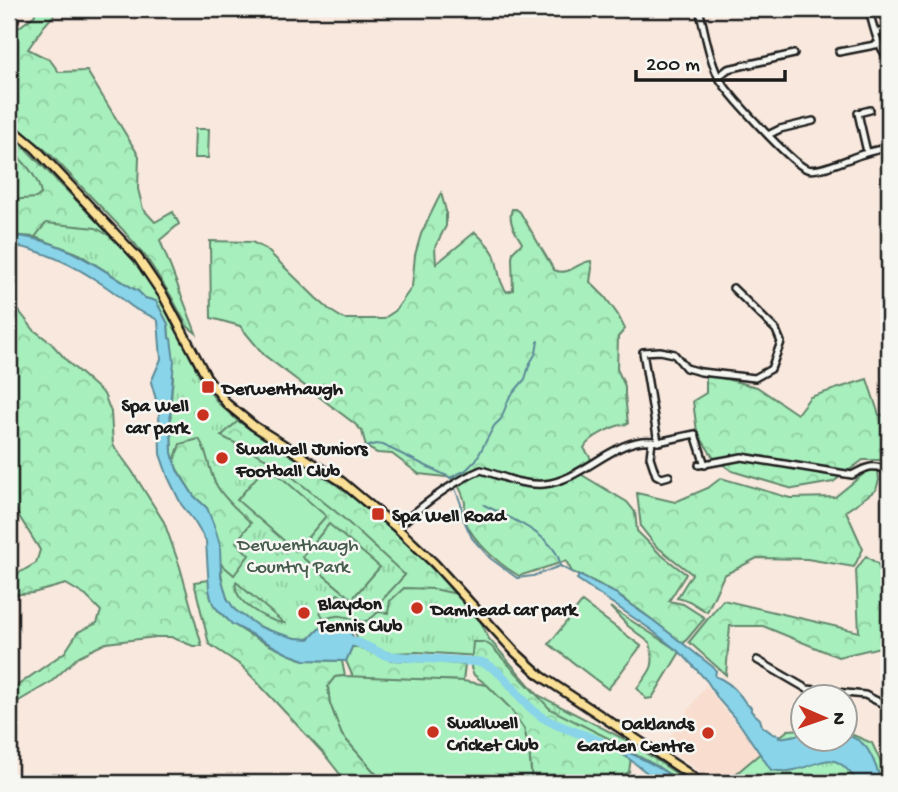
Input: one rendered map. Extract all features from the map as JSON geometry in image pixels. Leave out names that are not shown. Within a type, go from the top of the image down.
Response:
[{"type":"main road","points":[[9,126],[35,148],[138,258],[163,295],[206,376],[227,404],[254,426],[341,481],[397,528],[434,562],[527,664],[553,685],[700,783]]},
{"type":"street","points":[[699,9],[718,77],[731,95],[798,164],[806,169],[816,170],[867,152],[889,148]]},
{"type":"street","points":[[869,9],[880,44],[889,59]]},
{"type":"street","points":[[876,32],[889,31]]},
{"type":"street","points":[[839,52],[880,44]]},
{"type":"street","points":[[718,77],[728,69],[794,54]]},
{"type":"street","points":[[867,152],[858,113],[870,110]]},
{"type":"street","points":[[768,135],[780,129],[813,121]]},
{"type":"street","points":[[669,476],[662,478],[656,475],[650,457],[655,442],[643,352],[674,354],[686,368],[701,372],[755,378],[771,369],[781,342],[776,330],[733,288]]},
{"type":"street","points":[[397,528],[411,514],[447,489],[481,470],[524,484],[559,482],[577,475],[629,444],[643,440],[655,442],[695,435],[702,465],[742,457],[852,475],[874,466],[884,468],[889,473]]},
{"type":"street","points":[[757,660],[807,689],[865,695],[889,707]]},
{"type":"street","points":[[882,703],[889,691]]},
{"type":"shaded area","name":"Oaklands Garden Centre","points":[[706,685],[760,754],[725,783],[713,783],[692,765],[663,747]]},
{"type":"green space","points":[[34,9],[59,9],[28,49],[50,60],[59,72],[87,71],[139,156],[138,189],[143,209],[155,222],[173,212],[179,224],[160,240],[196,333],[187,326],[146,257],[123,230],[50,154],[9,121],[9,35],[35,15]]},
{"type":"green space","points":[[195,129],[209,129],[208,158],[194,158]]},
{"type":"green space","name":"Derwenthaugh Country Park","points":[[9,135],[22,145],[139,265],[158,291],[203,383],[219,404],[266,441],[341,488],[419,555],[481,622],[489,639],[538,695],[626,740],[691,783],[681,783],[632,750],[545,711],[479,656],[390,653],[358,643],[355,631],[342,624],[319,629],[309,639],[301,639],[269,630],[240,615],[225,593],[220,563],[172,453],[170,406],[173,378],[168,324],[156,301],[145,298],[77,253],[35,237],[9,235]]},
{"type":"green space","points":[[9,135],[113,238],[96,228],[46,223],[35,237],[9,235],[9,200],[36,198],[41,194],[33,174],[9,148]]},
{"type":"green space","points":[[441,193],[446,211],[446,226],[435,247],[436,264],[475,232],[494,254],[504,288],[507,292],[513,290],[513,252],[522,243],[511,222],[512,209],[520,212],[554,270],[564,272],[591,261],[590,282],[605,297],[625,329],[618,337],[617,369],[625,386],[628,424],[603,432],[587,444],[584,448],[591,459],[582,475],[627,502],[635,512],[637,531],[660,554],[686,574],[669,601],[683,604],[705,618],[683,644],[616,594],[572,572],[566,561],[519,576],[511,571],[494,558],[471,532],[464,515],[465,503],[455,478],[419,474],[392,454],[377,453],[366,447],[362,431],[355,424],[264,355],[240,326],[211,318],[210,241],[252,242],[266,249],[316,298],[344,319],[383,319],[395,311],[412,287],[415,255],[421,234]]},
{"type":"green space","points":[[9,302],[34,330],[104,394],[111,412],[113,445],[164,522],[180,567],[202,646],[193,646],[171,637],[106,643],[79,656],[51,682],[17,702],[9,700],[14,688],[65,652],[78,632],[97,623],[101,611],[86,596],[66,584],[33,593],[9,595],[9,574],[17,574],[36,563],[40,550],[9,500]]},
{"type":"green space","points":[[706,374],[757,387],[797,414],[810,397],[867,379],[879,415],[889,414],[889,460],[863,460],[833,482],[793,489],[732,471],[713,457],[697,432],[693,401],[706,393]]},
{"type":"green space","points":[[238,421],[357,501],[401,539],[457,594],[434,589],[404,588],[390,601],[388,613],[378,612],[364,621],[339,616],[324,619],[320,612],[324,604],[338,594],[355,606],[372,611],[405,575],[341,516],[275,463],[221,436]]},
{"type":"green space","points":[[199,439],[217,486],[251,523],[236,542],[249,555],[234,575],[220,563],[220,546],[207,508],[194,496],[174,461],[180,444]]},
{"type":"green space","points":[[267,465],[326,516],[296,551],[237,500]]},
{"type":"green space","points":[[872,470],[878,471],[876,490],[846,511],[863,549],[854,567],[807,559],[757,558],[724,575],[707,612],[689,601],[677,598],[692,574],[656,546],[641,527],[637,493],[675,502],[708,488],[721,478],[790,498],[835,497]]},
{"type":"green space","points":[[329,524],[380,567],[352,599],[302,557]]},
{"type":"green space","points":[[866,556],[878,564],[881,576],[889,575],[889,645],[838,657],[763,626],[730,626],[726,675],[689,642],[723,600],[859,632],[856,570]]},
{"type":"green space","points":[[209,580],[210,596],[218,610],[250,635],[305,660],[342,661],[345,676],[335,677],[328,686],[330,703],[342,735],[384,783],[347,783],[324,754],[242,666],[209,644],[194,582]]},
{"type":"green space","points":[[236,582],[284,623],[269,619],[252,609],[239,597]]},
{"type":"green space","points":[[582,602],[641,646],[608,689],[549,644]]},
{"type":"green space","points":[[610,607],[680,652],[652,698],[646,699],[637,688],[651,667],[653,657],[650,643]]},
{"type":"green space","points":[[473,642],[484,642],[491,646],[550,709],[632,750],[629,772],[609,783],[532,783],[524,729],[487,685],[474,675],[471,668]]},
{"type":"green space","points":[[352,647],[390,660],[465,665],[463,681],[353,677],[346,661]]},
{"type":"green space","name":"Swalwell Cricket Club","points":[[335,677],[463,681],[487,685],[510,708],[524,729],[532,783],[384,783],[342,735],[330,703],[328,686]]},
{"type":"green space","points":[[788,730],[790,754],[860,754],[860,738],[872,743],[889,783],[725,783]]},
{"type":"water","points":[[9,235],[29,237],[78,255],[145,298],[156,301],[168,324],[174,361],[170,406],[172,453],[177,470],[194,496],[207,508],[215,528],[220,545],[221,576],[227,598],[235,610],[258,626],[295,638],[309,639],[319,629],[342,624],[349,629],[356,643],[346,661],[305,660],[288,654],[232,624],[214,606],[209,589],[206,541],[181,504],[160,454],[159,410],[151,382],[161,359],[158,321],[137,310],[73,266],[49,255],[9,245]]},
{"type":"water","points":[[581,576],[617,594],[713,667],[715,676],[734,688],[760,719],[762,726],[779,735],[779,738],[790,736],[790,754],[860,754],[860,741],[870,753],[881,783],[858,783],[841,764],[826,760],[789,771],[771,770],[707,681],[684,656],[577,579]]},
{"type":"water","points":[[600,741],[642,759],[681,783],[660,783],[628,758]]},
{"type":"waterway","points":[[452,477],[466,470],[476,460],[494,426],[501,419],[509,398],[525,379],[538,341]]},
{"type":"waterway","points":[[364,448],[375,444],[383,445],[451,478],[461,504],[462,516],[472,538],[490,558],[517,578],[533,576],[560,566],[579,576]]},
{"type":"waterway","points":[[484,505],[517,521],[541,537],[557,555],[560,565]]},
{"type":"waterway","points":[[346,640],[388,656],[481,662],[503,676],[541,716],[608,745]]},
{"type":"place","name":"Derwenthaugh","points":[[208,387]]},
{"type":"place","name":"Spa Well car park","points":[[203,415]]},
{"type":"place","name":"Swalwell Juniors Football Club","points":[[222,458]]},
{"type":"place","name":"Spa Well Road","points":[[378,514]]},
{"type":"place","name":"Damhead car park","points":[[417,608]]},
{"type":"place","name":"Blaydon Tennis Club","points":[[304,613]]},
{"type":"place","name":"Swalwell Cricket Club","points":[[433,732]]},
{"type":"place","name":"Oaklands Garden Centre","points":[[708,733]]}]
